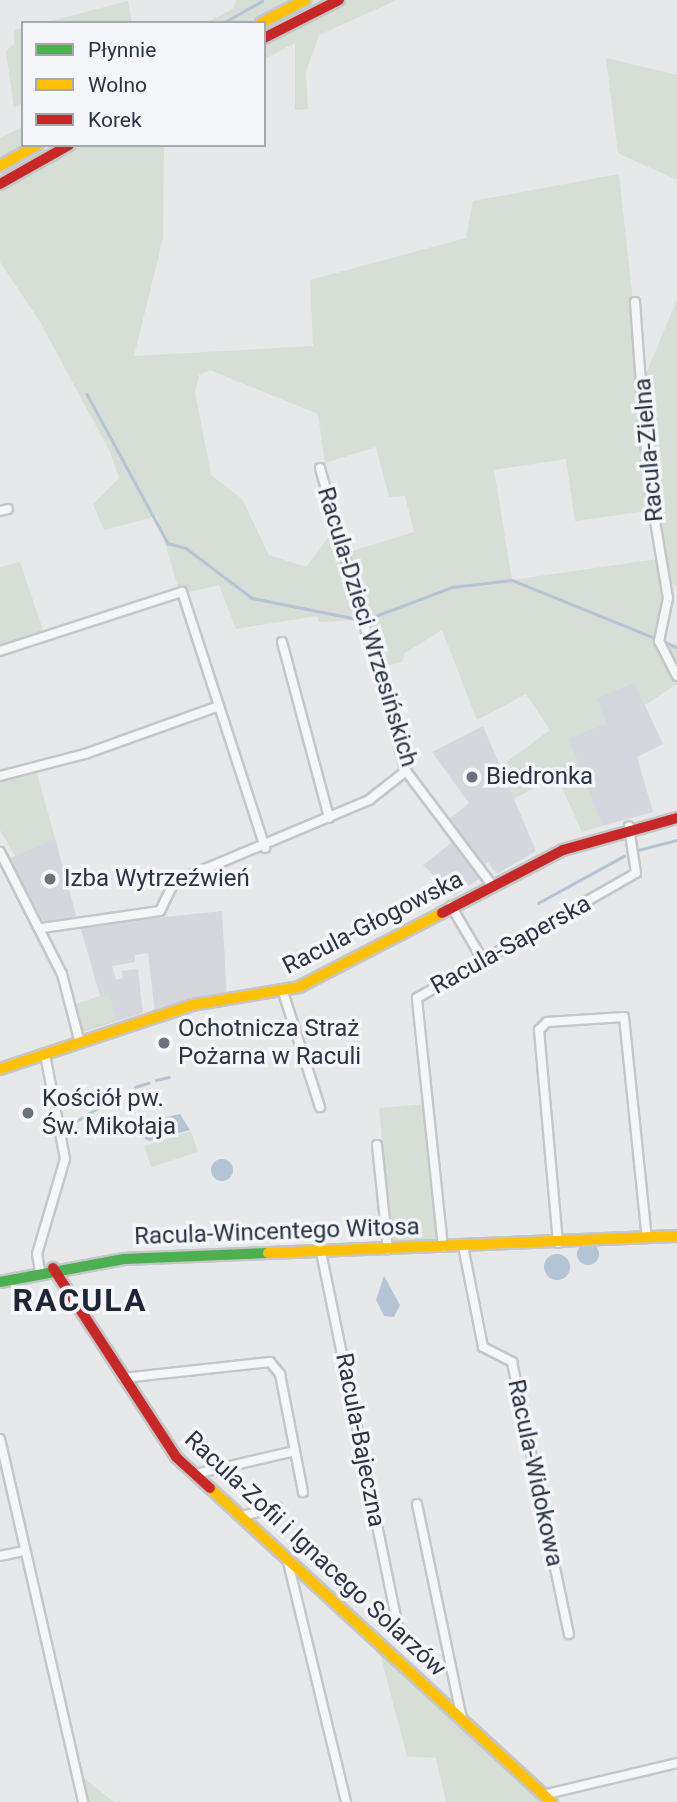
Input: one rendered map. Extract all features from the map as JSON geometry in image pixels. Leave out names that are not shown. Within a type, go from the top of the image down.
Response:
[{"type":"main road","points":[[266,37],[339,0]]},
{"type":"main road","points":[[265,21],[302,2]]},
{"type":"main road","points":[[0,166],[33,147]]},
{"type":"main road","points":[[0,184],[65,147]]},
{"type":"main road","name":"Racula-Głogowska","points":[[0,1069],[192,1005],[283,992],[334,972],[492,885],[629,827],[677,818]]},
{"type":"main road","name":"Racula-Wincentego Witosa","points":[[0,1282],[53,1268],[321,1252],[677,1236]]},
{"type":"main road","name":"Racula-Zofii i Ignacego Solarzów","points":[[53,1268],[163,1441],[195,1474],[547,1799]]},
{"type":"street","name":"Racula-Zielna","points":[[635,302],[648,479],[668,598],[660,638],[677,676]]},
{"type":"street","name":"Racula-Dzieci Wrzesińskich","points":[[320,468],[406,771],[492,885]]},
{"type":"street","points":[[0,651],[182,592],[265,848]]},
{"type":"street","points":[[282,642],[329,818]]},
{"type":"street","points":[[0,776],[85,754],[219,706]]},
{"type":"street","points":[[42,928],[160,911],[174,882],[265,848],[369,800],[406,771]]},
{"type":"street","name":"Racula-Saperska","points":[[443,1247],[416,1001],[636,873],[629,827]]},
{"type":"street","points":[[0,852],[42,928],[80,1043]]},
{"type":"street","points":[[451,906],[484,962]]},
{"type":"street","points":[[283,992],[320,1107]]},
{"type":"street","points":[[558,1243],[539,1030],[547,1023],[624,1017],[646,1238]]},
{"type":"street","points":[[40,1271],[37,1254],[65,1159],[45,1054]]},
{"type":"street","points":[[377,1145],[388,1249]]},
{"type":"street","name":"Racula-Widokowa","points":[[463,1246],[483,1347],[512,1362],[569,1634]]},
{"type":"street","name":"Racula-Bajeczna","points":[[321,1252],[398,1628]]},
{"type":"street","points":[[123,1378],[273,1366],[281,1374],[303,1492]]},
{"type":"street","points":[[0,1439],[83,1802]]},
{"type":"street","points":[[195,1474],[295,1451]]},
{"type":"street","name":"Racula-Zofii i Ignacego Solarzów","points":[[417,1504],[462,1720]]},
{"type":"street","points":[[243,1516],[277,1507]]},
{"type":"street","points":[[0,1556],[24,1550]]},
{"type":"street","points":[[286,1556],[346,1802]]},
{"type":"street","points":[[547,1799],[677,1763]]},
{"type":"shaded area","points":[[236,0],[397,0],[319,35],[306,72],[308,109],[295,110],[295,43],[266,58],[266,21],[209,21],[233,9]]},
{"type":"shaded area","points":[[128,1],[132,21],[51,21]]},
{"type":"shaded area","points":[[21,28],[21,104],[14,108],[6,51],[14,44],[14,30]]},
{"type":"shaded area","points":[[606,58],[677,75],[677,180],[618,153]]},
{"type":"shaded area","points":[[21,128],[21,147],[164,147],[163,238],[134,356],[313,346],[310,280],[466,238],[473,201],[619,174],[642,384],[677,299],[677,587],[669,580],[660,640],[677,647],[677,684],[645,705],[633,682],[597,698],[606,723],[568,738],[602,826],[582,832],[557,777],[513,799],[500,767],[550,730],[526,694],[477,720],[442,630],[405,653],[402,662],[379,668],[362,620],[319,622],[317,616],[236,629],[219,585],[180,594],[157,516],[104,530],[93,504],[119,478],[110,452],[39,320],[0,262],[0,138]],"holes":[[[210,370],[318,414],[325,463],[376,447],[389,497],[405,496],[414,532],[346,553],[336,527],[306,567],[269,555],[242,499],[211,475],[195,392],[199,375]],[[566,459],[575,521],[654,510],[664,558],[512,580],[494,470]]]},
{"type":"shaded area","points":[[20,562],[44,633],[0,648],[0,567]]},
{"type":"shaded area","points":[[634,682],[663,744],[637,757],[653,812],[602,826],[568,738],[606,723],[596,698]]},
{"type":"shaded area","points":[[483,726],[536,851],[497,874],[488,862],[482,866],[448,820],[469,803],[432,752]]},
{"type":"shaded area","points":[[36,770],[55,838],[15,856],[0,830],[0,781]]},
{"type":"shaded area","points":[[55,838],[77,919],[44,922],[8,859]]},
{"type":"shaded area","points":[[454,841],[480,878],[454,896],[423,865]]},
{"type":"shaded area","points":[[222,911],[227,997],[155,1013],[148,953],[135,955],[135,962],[112,966],[116,980],[123,978],[122,971],[138,969],[143,1013],[83,1032],[77,1004],[100,996],[80,926]]},
{"type":"shaded area","points":[[109,994],[117,1020],[84,1030],[76,1004]]},
{"type":"shaded area","points":[[426,1104],[438,1241],[391,1246],[379,1108]]},
{"type":"shaded area","points":[[191,1131],[198,1152],[151,1167],[144,1146]]},
{"type":"shaded area","points":[[379,1650],[540,1802],[446,1802],[436,1758],[407,1756]]},
{"type":"shaded area","points":[[79,1774],[114,1802],[85,1802]]},
{"type":"water","points":[[180,1114],[190,1130],[149,1141],[140,1136],[146,1122]]},
{"type":"water","points":[[222,1159],[230,1162],[233,1170],[230,1178],[222,1181],[214,1178],[211,1170],[214,1162]]},
{"type":"water","points":[[588,1243],[596,1246],[599,1254],[596,1262],[588,1265],[580,1262],[577,1254],[580,1246]]},
{"type":"water","points":[[557,1254],[567,1257],[570,1267],[567,1277],[557,1280],[547,1277],[544,1267],[547,1257]]},
{"type":"water","points":[[384,1276],[400,1305],[394,1317],[384,1316],[376,1300]]},
{"type":"waterway","points":[[227,21],[262,1]]},
{"type":"waterway","points":[[87,394],[168,543],[186,548],[252,598],[357,619]]},
{"type":"waterway","points":[[365,620],[452,587],[512,580],[677,647]]},
{"type":"waterway","points":[[638,850],[677,840]]},
{"type":"waterway","points":[[538,903],[624,856]]},
{"type":"waterway","points":[[156,1080],[169,1077]]},
{"type":"waterway","points":[[135,1087],[148,1083]]},
{"type":"waterway","points":[[63,1129],[108,1102]]},
{"type":"traffic: fast","points":[[0,1282],[124,1259],[268,1253]]},
{"type":"traffic: slow","points":[[265,21],[305,0]]},
{"type":"traffic: slow","points":[[0,166],[33,147]]},
{"type":"traffic: slow","points":[[0,1069],[192,1005],[299,987],[442,913]]},
{"type":"traffic: slow","points":[[268,1253],[677,1236]]},
{"type":"traffic: slow","points":[[210,1488],[551,1802]]},
{"type":"traffic: jam","points":[[266,37],[339,0]]},
{"type":"traffic: jam","points":[[0,184],[65,147]]},
{"type":"traffic: jam","points":[[442,913],[563,850],[677,818]]},
{"type":"traffic: jam","points":[[53,1268],[176,1457],[210,1488]]},
{"type":"place","name":"Biedronka","points":[[472,777]]},
{"type":"place","name":"Izba Wytrzeźwień","points":[[50,879]]},
{"type":"place","name":"Ochotnicza Straż Pożarna w Raculi","points":[[164,1043]]},
{"type":"place","name":"Kościół pw. Św. Mikołaja","points":[[28,1113]]},
{"type":"district","name":"RACULA","points":[[80,1300]]}]
